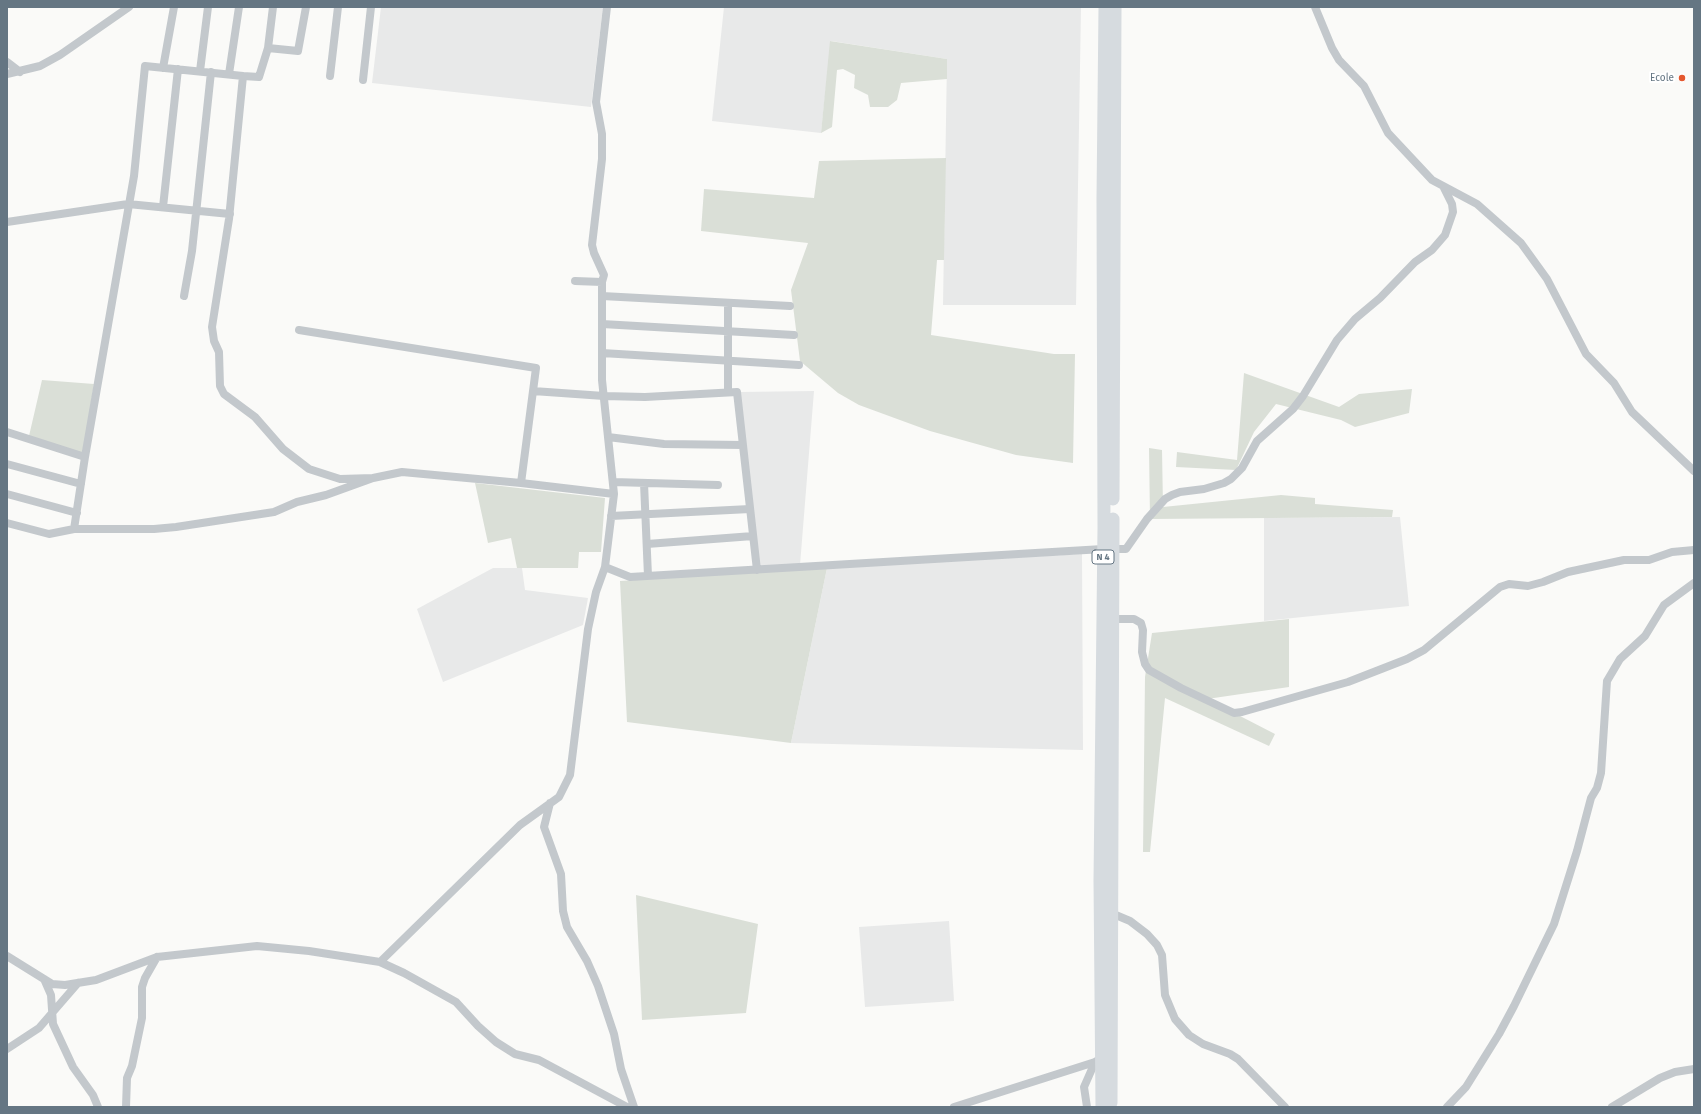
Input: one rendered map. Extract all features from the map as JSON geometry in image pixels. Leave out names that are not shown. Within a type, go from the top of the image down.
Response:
[{"type":"highway","name":"N 4","points":[[1105,7],[1108,549],[1112,619],[1111,1107]]},
{"type":"highway","name":"N 4","points":[[1102,1107],[1098,1060],[1108,549],[1115,7]]},
{"type":"street","points":[[7,74],[40,66],[60,55],[129,7]]},
{"type":"street","points":[[163,68],[174,7]]},
{"type":"street","points":[[200,71],[208,7]]},
{"type":"street","points":[[229,74],[239,7]]},
{"type":"street","points":[[74,529],[128,204],[134,176],[145,66],[259,77],[268,48],[273,7]]},
{"type":"street","points":[[268,48],[298,51],[306,7]]},
{"type":"street","points":[[330,76],[338,7]]},
{"type":"street","points":[[363,80],[371,7]]},
{"type":"street","points":[[380,962],[520,825],[559,797],[570,775],[588,629],[596,592],[606,567],[614,494],[604,396],[602,353],[602,282],[604,275],[592,245],[602,159],[602,134],[596,102],[606,7]]},
{"type":"street","points":[[1315,7],[1332,48],[1339,60],[1364,86],[1388,133],[1432,180],[1444,188],[1477,204],[1521,243],[1547,279],[1586,354],[1614,383],[1632,412],[1694,472]]},
{"type":"street","points":[[7,62],[20,72]]},
{"type":"street","points":[[163,208],[178,69]]},
{"type":"street","points":[[184,296],[192,251],[211,72]]},
{"type":"street","points":[[243,76],[230,214],[212,328],[214,341],[219,352],[220,386],[224,394],[255,417],[283,449],[309,469],[340,479],[373,478]]},
{"type":"street","points":[[606,567],[630,577],[1126,549],[1147,519],[1165,499],[1180,492],[1204,489],[1224,483],[1237,474],[1257,441],[1293,409],[1303,396],[1337,340],[1355,319],[1380,298],[1415,262],[1432,250],[1445,235],[1453,212],[1452,204],[1444,188]]},
{"type":"street","points":[[7,222],[128,204],[230,214]]},
{"type":"street","points":[[575,281],[602,282]]},
{"type":"street","points":[[602,296],[790,306]]},
{"type":"street","points":[[728,303],[728,392]]},
{"type":"street","points":[[602,324],[794,334]]},
{"type":"street","points":[[299,330],[536,368],[522,483]]},
{"type":"street","points":[[602,353],[799,366]]},
{"type":"street","points":[[533,391],[604,396],[645,396],[737,392],[757,570]]},
{"type":"street","points":[[7,432],[85,457]]},
{"type":"street","points":[[608,437],[664,444],[743,445]]},
{"type":"street","points":[[7,464],[81,484]]},
{"type":"street","points":[[7,523],[49,534],[74,529],[154,529],[274,512],[297,502],[326,495],[373,478],[402,472],[522,483],[614,494]]},
{"type":"street","points":[[613,482],[718,485]]},
{"type":"street","points":[[644,483],[648,576]]},
{"type":"street","points":[[7,494],[77,512]]},
{"type":"street","points":[[611,516],[750,509]]},
{"type":"street","points":[[647,544],[753,536]]},
{"type":"street","points":[[1112,619],[1134,619],[1141,624],[1143,630],[1142,652],[1145,664],[1149,670],[1234,713],[1341,684],[1407,659],[1424,650],[1500,587],[1509,584],[1528,586],[1568,572],[1624,560],[1649,560],[1672,552],[1694,550]]},
{"type":"street","points":[[1447,1107],[1466,1087],[1499,1034],[1554,924],[1577,851],[1591,798],[1602,773],[1607,681],[1620,659],[1645,636],[1664,605],[1694,583]]},
{"type":"street","points":[[550,803],[544,827],[561,874],[563,912],[566,927],[587,962],[598,986],[614,1034],[621,1069],[634,1107]]},
{"type":"street","points":[[1111,913],[1130,921],[1147,934],[1157,945],[1162,955],[1165,995],[1175,1019],[1189,1035],[1203,1044],[1230,1054],[1238,1059],[1285,1107]]},
{"type":"street","points":[[7,956],[52,984],[65,985],[96,980],[157,957],[257,946],[309,951],[380,962],[404,973],[456,1002],[490,1037],[515,1054],[545,1063],[627,1107]]},
{"type":"street","points":[[126,1107],[127,1078],[132,1066],[142,1018],[142,987],[144,978],[157,957]]},
{"type":"street","points":[[44,979],[51,995],[53,1024],[73,1067],[93,1095],[98,1107]]},
{"type":"street","points":[[7,1050],[39,1028],[53,1010],[78,983]]},
{"type":"street","points":[[954,1107],[1098,1060]]},
{"type":"street","points":[[1087,1107],[1084,1087],[1098,1060]]},
{"type":"street","points":[[1612,1107],[1660,1078],[1675,1072],[1694,1069]]},
{"type":"shaded area","points":[[381,7],[603,7],[591,107],[372,83]]},
{"type":"shaded area","points":[[724,7],[1081,7],[1076,305],[943,305],[947,59],[831,41],[821,133],[712,121]]},
{"type":"shaded area","points":[[830,41],[947,59],[947,79],[901,83],[897,100],[888,107],[870,107],[868,95],[854,88],[855,75],[843,69],[837,70],[832,127],[821,133]]},
{"type":"shaded area","points":[[946,158],[944,260],[937,260],[931,335],[1054,354],[1075,354],[1073,463],[1016,455],[930,431],[859,405],[838,393],[800,361],[791,290],[808,243],[701,231],[704,189],[814,198],[819,161]]},
{"type":"shaded area","points":[[1244,373],[1339,407],[1359,394],[1412,389],[1409,413],[1355,427],[1341,420],[1276,404],[1254,432],[1236,470],[1176,467],[1177,452],[1237,460]]},
{"type":"shaded area","points":[[42,380],[94,384],[83,453],[29,436]]},
{"type":"shaded area","points":[[814,391],[800,565],[759,566],[740,392]]},
{"type":"shaded area","points":[[1149,448],[1162,450],[1163,507],[1281,495],[1315,498],[1315,504],[1393,510],[1392,517],[1150,519]]},
{"type":"shaded area","points":[[475,483],[605,498],[601,552],[579,552],[578,568],[517,568],[511,538],[488,543]]},
{"type":"shaded area","points":[[1400,517],[1409,606],[1264,621],[1264,518]]},
{"type":"shaded area","points":[[1082,554],[1083,750],[791,743],[827,568]]},
{"type":"shaded area","points":[[493,568],[522,568],[525,590],[588,598],[583,625],[443,682],[417,609]]},
{"type":"shaded area","points":[[827,568],[791,743],[627,722],[620,581]]},
{"type":"shaded area","points":[[1289,619],[1289,687],[1207,699],[1275,734],[1269,746],[1165,698],[1150,852],[1143,852],[1145,677],[1152,633]]},
{"type":"shaded area","points":[[636,895],[758,924],[746,1013],[642,1020]]},
{"type":"shaded area","points":[[949,921],[954,1001],[865,1007],[859,927]]},
{"type":"place","name":"Ecole","points":[[1682,78]]}]
